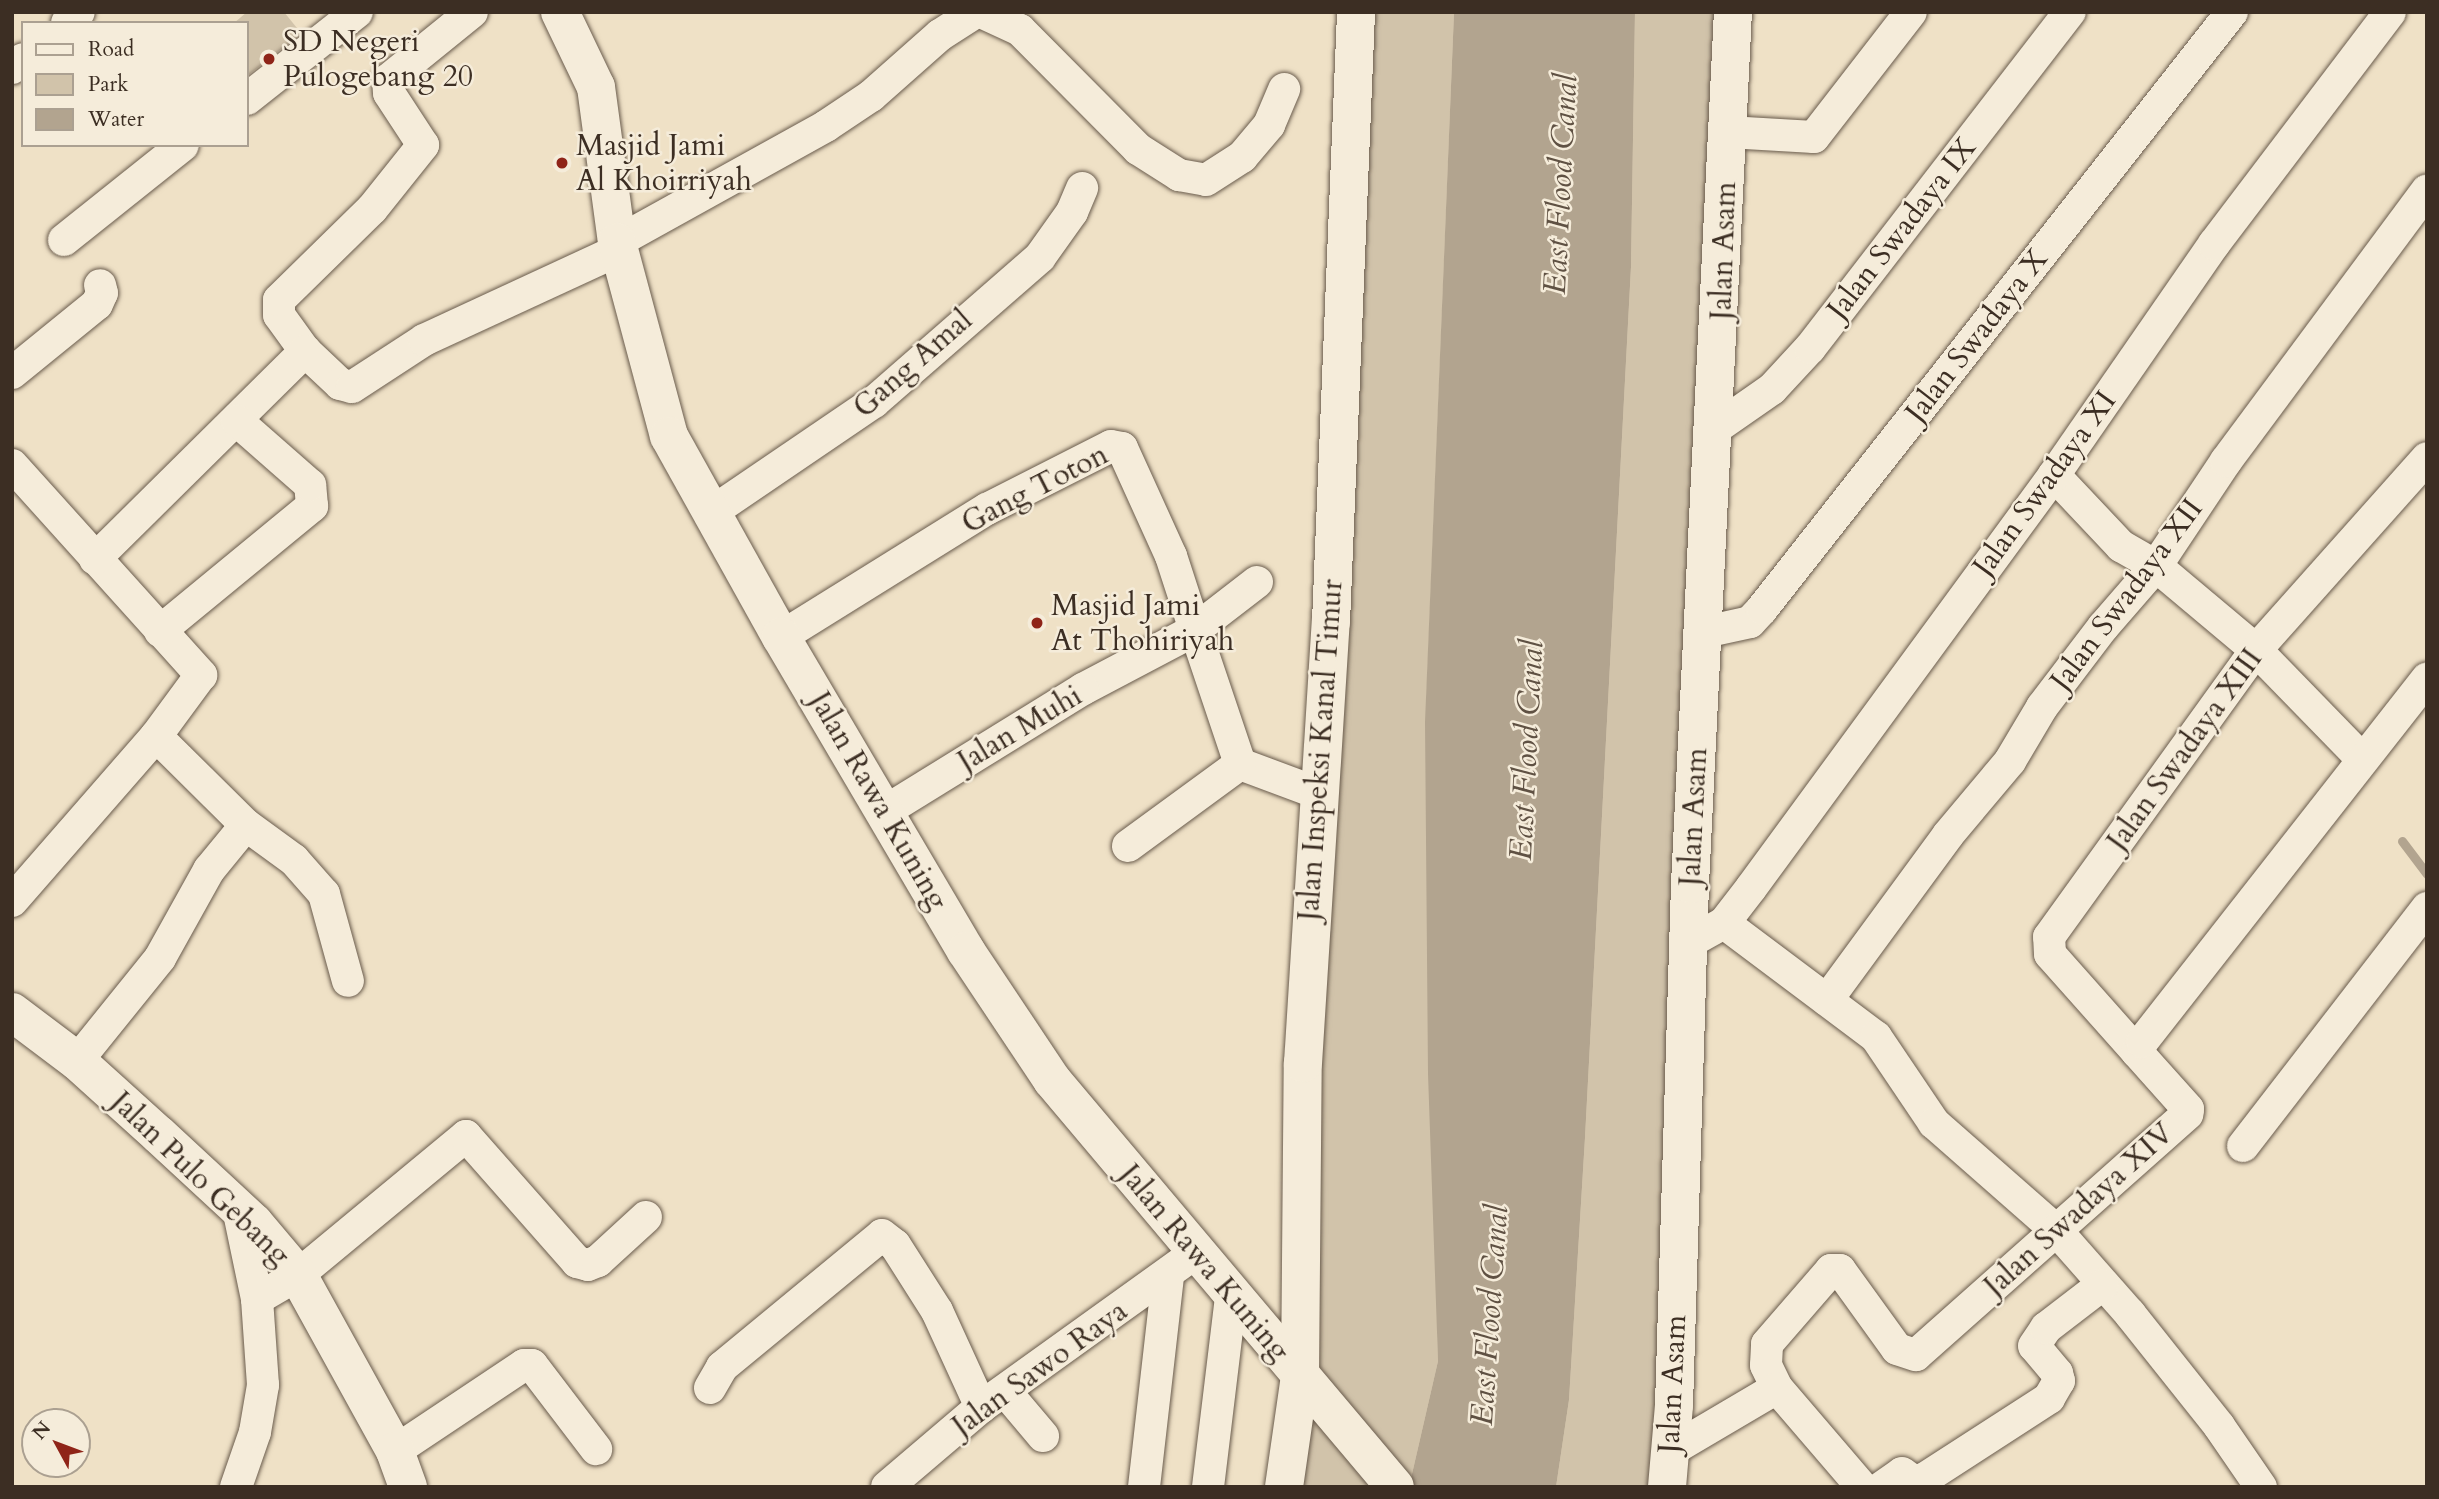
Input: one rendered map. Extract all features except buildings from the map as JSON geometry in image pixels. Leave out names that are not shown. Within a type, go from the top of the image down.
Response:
[{"type":"street","points":[[248,98],[357,12]]},
{"type":"street","points":[[472,12],[393,72],[387,80],[389,93],[423,145],[372,209],[279,300],[279,315],[304,351],[340,384],[352,387],[424,340],[618,246],[825,126],[871,96],[940,35],[975,12]]},
{"type":"street","points":[[981,12],[1020,30],[1138,149],[1179,175],[1206,180],[1242,157],[1269,125],[1284,89]]},
{"type":"street","name":"Jalan Inspeksi Kanal Timur","points":[[1284,1487],[1300,1376],[1303,1063],[1318,793],[1331,622],[1356,12]]},
{"type":"street","name":"Jalan Asam","points":[[1668,1469],[1688,943],[1716,428],[1733,12]]},
{"type":"street","points":[[1728,140],[1814,137],[1911,12]]},
{"type":"street","name":"Jalan Swadaya IX","points":[[1716,428],[1772,389],[1810,348],[2070,12]]},
{"type":"street","name":"Jalan Swadaya X","points":[[1705,632],[1750,622],[1762,610],[2232,12]]},
{"type":"street","name":"Jalan Swadaya XI","points":[[1688,943],[1724,923],[2047,484],[2198,265],[2390,12]]},
{"type":"street","name":"Jalan Rawa Kuning","points":[[566,15],[596,87],[618,246],[669,436],[715,510],[781,637],[1022,1037],[1182,1264],[1231,1296],[1355,1435],[1395,1487]]},
{"type":"street","points":[[64,240],[180,147]]},
{"type":"street","name":"Gang Amal","points":[[715,510],[874,402],[1040,257],[1072,212],[1082,187]]},
{"type":"street","name":"Jalan Swadaya XII","points":[[1827,1000],[1948,835],[2010,761],[2042,707],[2103,627],[2148,575],[2226,461],[2427,190]]},
{"type":"street","points":[[12,373],[97,304],[102,293],[100,285]]},
{"type":"street","points":[[95,559],[304,351]]},
{"type":"street","points":[[160,631],[312,506],[310,485],[236,420]]},
{"type":"street","name":"Gang Toton","points":[[781,637],[987,509],[1118,445],[1171,556],[1195,630]]},
{"type":"street","name":"Jalan Swadaya XIII","points":[[2137,1052],[2066,975],[2047,945],[2224,691],[2427,458]]},
{"type":"street","points":[[12,465],[201,675],[156,736],[12,901]]},
{"type":"street","points":[[2047,484],[2121,547],[2148,575],[2252,656],[2355,769]]},
{"type":"street","name":"Jalan Muhi","points":[[884,812],[1083,689],[1195,630],[1256,582]]},
{"type":"street","points":[[1195,630],[1240,764]]},
{"type":"street","points":[[2137,1052],[2427,678]]},
{"type":"street","points":[[156,736],[246,825],[294,860],[324,894],[348,981]]},
{"type":"street","points":[[1240,764],[1318,793]]},
{"type":"street","points":[[1128,846],[1240,764]]},
{"type":"street","points":[[77,1061],[160,958],[209,870],[246,825]]},
{"type":"street","points":[[2244,1146],[2419,917]]},
{"type":"street","points":[[1724,923],[1876,1037],[1934,1123],[2056,1230],[2219,1426],[2261,1487]]},
{"type":"street","name":"Jalan Pulo Gebang","points":[[12,1013],[77,1061],[238,1208],[298,1275],[395,1451],[408,1487]]},
{"type":"street","name":"Jalan Swadaya XIV","points":[[1777,1388],[1766,1364],[1767,1344],[1830,1270],[1840,1270],[1897,1349],[1916,1355],[2188,1112],[2137,1052]]},
{"type":"street","points":[[257,1299],[298,1275],[466,1136],[577,1262],[588,1265],[598,1261],[646,1217]]},
{"type":"street","points":[[236,1487],[255,1432],[263,1385],[257,1299],[238,1208]]},
{"type":"street","points":[[710,1388],[722,1367],[882,1235],[895,1245],[993,1399],[1042,1436]]},
{"type":"street","points":[[1144,1487],[1182,1264]]},
{"type":"street","name":"Jalan Sawo Raya","points":[[887,1487],[993,1399],[1182,1264]]},
{"type":"street","points":[[1882,1487],[1902,1473],[1913,1482],[1924,1479],[2049,1398],[2059,1381],[2037,1353],[2038,1337],[2102,1285]]},
{"type":"street","points":[[1208,1487],[1231,1296]]},
{"type":"street","points":[[395,1451],[524,1365],[532,1365],[596,1449]]},
{"type":"street","points":[[1668,1469],[1777,1388],[1862,1487]]},
{"type":"green space","points":[[247,12],[284,12],[301,33],[248,75],[248,21],[236,21]]},
{"type":"green space","points":[[1352,12],[1454,12],[1426,708],[1438,1361],[1409,1487],[1284,1487]]},
{"type":"green space","points":[[1635,12],[1732,12],[1667,1487],[1556,1487],[1569,1400],[1585,1138],[1631,267]]},
{"type":"water","name":"East Flood Canal","points":[[1454,12],[1635,12],[1631,267],[1585,1138],[1569,1400],[1556,1487],[1409,1487],[1438,1361],[1428,1074],[1425,722]]},
{"type":"waterway","points":[[2402,841],[2427,874]]},
{"type":"place","name":"SD Negeri Pulogebang 20","points":[[269,59]]},
{"type":"place","name":"Masjid Jami Al Khoirriyah","points":[[562,163]]},
{"type":"place","name":"Masjid Jami At Thohiriyah","points":[[1037,623]]}]
